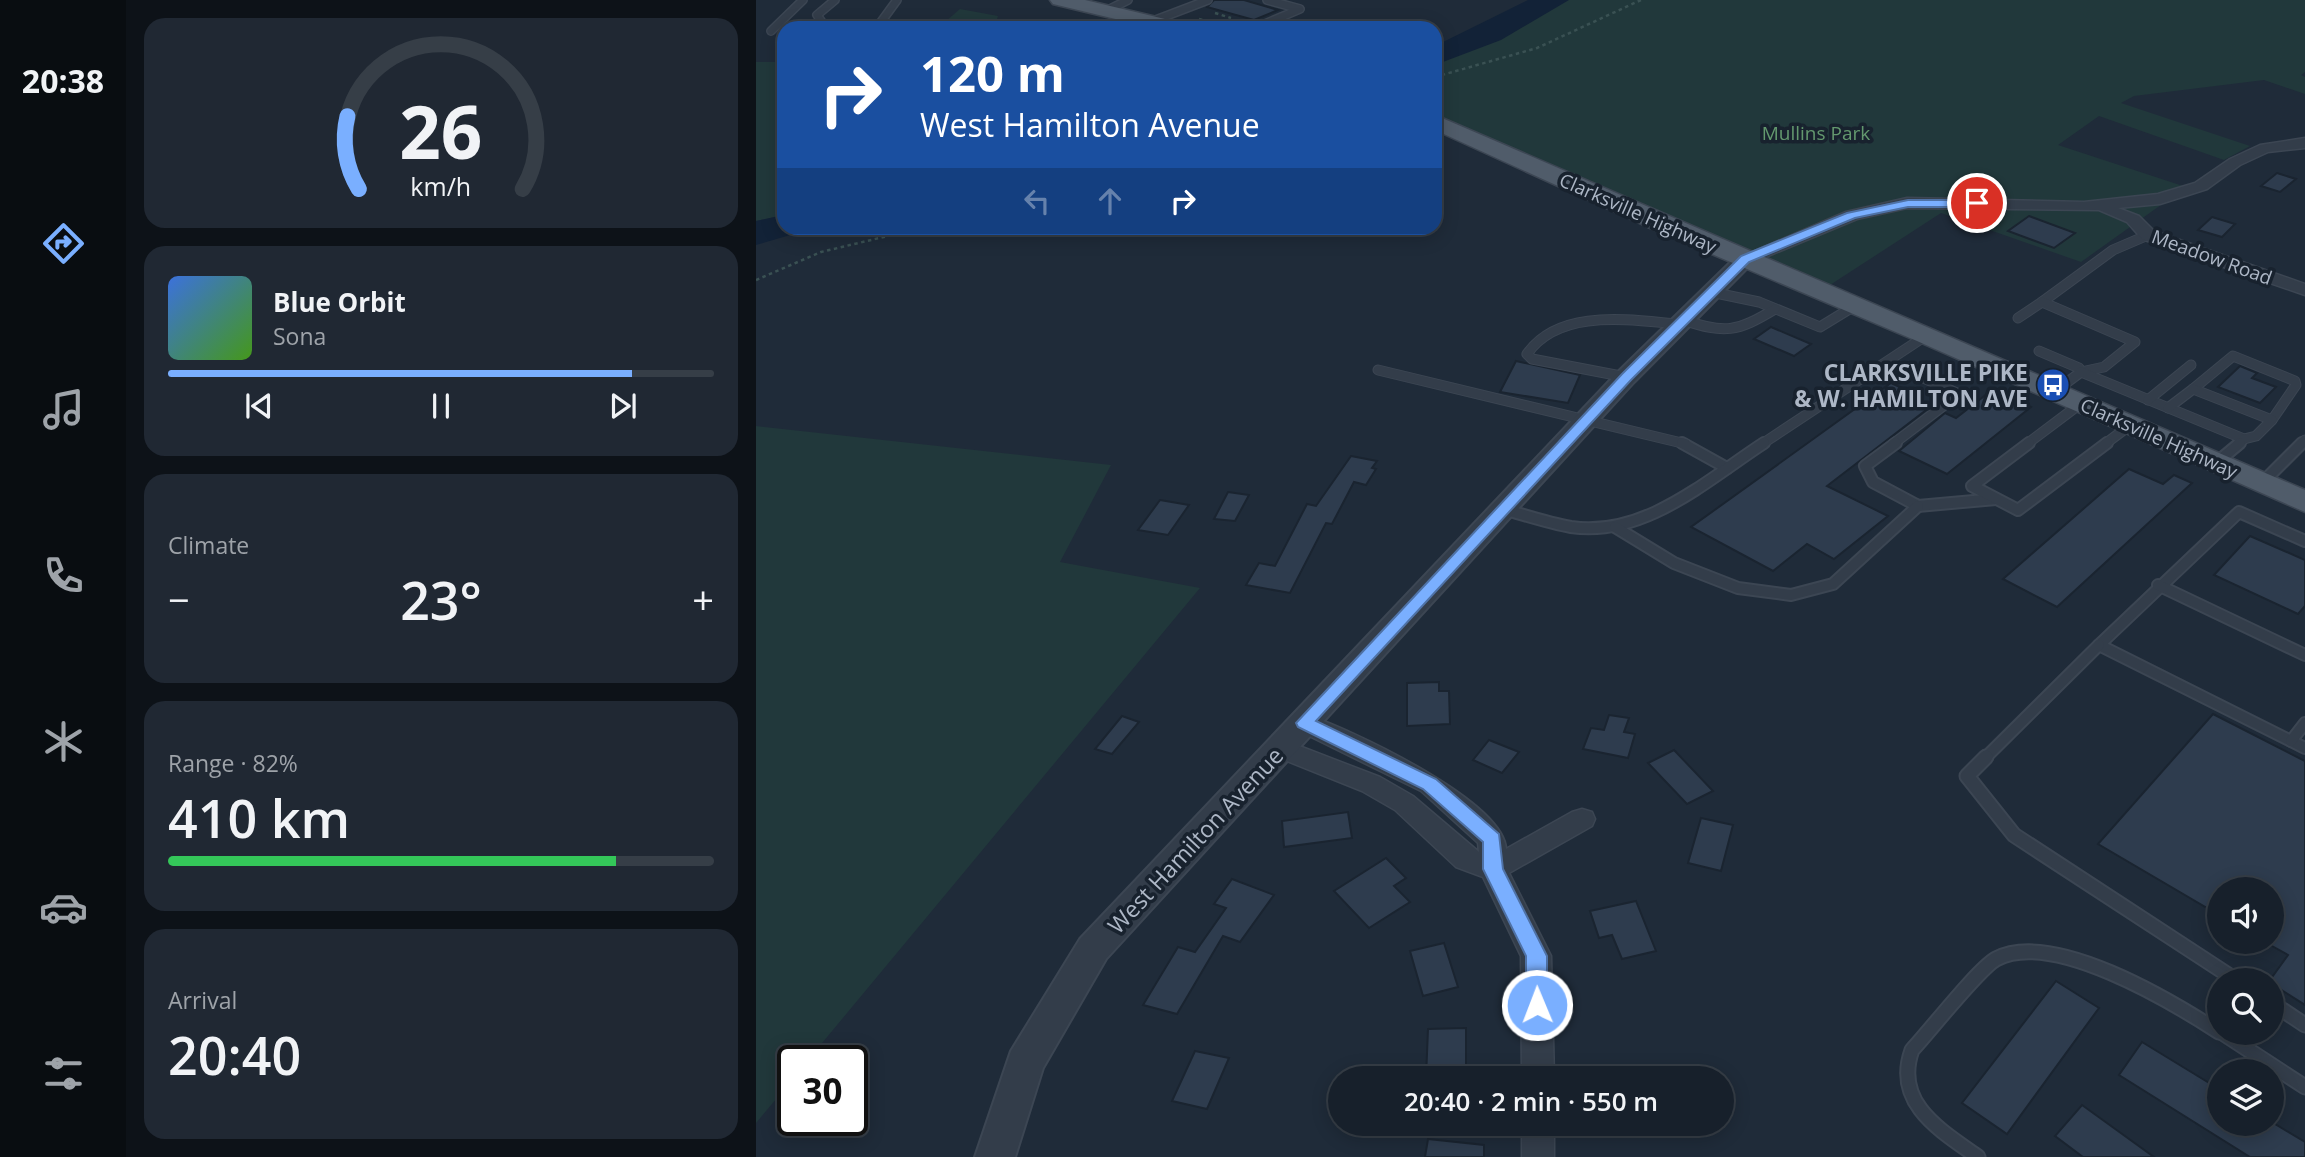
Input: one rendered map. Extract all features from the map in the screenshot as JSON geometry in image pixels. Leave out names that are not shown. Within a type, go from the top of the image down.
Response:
[{"type":"main road","points":[[1060,0],[1153,21]]},
{"type":"main road","name":"Clarksville Highway","points":[[1442,125],[2305,502]]},
{"type":"street","points":[[1745,259],[1852,215],[1908,203],[2084,207],[2160,199],[2201,186],[2235,162],[2265,148],[2305,143]]},
{"type":"street","name":"Meadow Road","points":[[2084,207],[2126,215],[2148,235],[2305,290]]},
{"type":"street","name":"West Hamilton Avenue","points":[[995,1157],[1025,1063],[1093,949],[1626,377],[1745,259]]},
{"type":"street","points":[[1304,723],[1400,767],[1430,784],[1492,839],[1493,869],[1536,956],[1538,1066]]},
{"type":"street","points":[[1281,748],[1378,789],[1404,803],[1466,859],[1493,869],[1583,820]]},
{"type":"street","points":[[1378,789],[1400,767]]},
{"type":"street","points":[[1538,1136],[1538,1157]]},
{"type":"lane","points":[[781,21],[803,0]]},
{"type":"lane","points":[[821,21],[817,15],[835,0]]},
{"type":"lane","points":[[882,21],[897,0]]},
{"type":"lane","points":[[1108,10],[1128,0]]},
{"type":"lane","points":[[1153,21],[1208,0]]},
{"type":"lane","points":[[1267,0],[1300,9],[1272,21]]},
{"type":"lane","points":[[771,31],[777,25]]},
{"type":"lane","points":[[2018,318],[2113,250],[2148,235]]},
{"type":"lane","points":[[1711,292],[1759,302],[1820,327],[1856,305]]},
{"type":"lane","points":[[2042,302],[2135,342],[2104,367],[2081,372],[2067,398],[1972,486],[2018,510],[2129,426]]},
{"type":"lane","points":[[1626,377],[1532,359],[1527,354],[1530,346],[1544,336],[1592,319],[1681,322],[1729,333],[1775,309]]},
{"type":"lane","points":[[1503,509],[1572,527],[1615,527],[1662,510],[1927,335]]},
{"type":"lane","points":[[2039,351],[2079,368],[2081,372],[2244,439]]},
{"type":"lane","points":[[2168,408],[2233,356],[2295,381],[2272,420],[2256,436],[2244,439],[2216,464]]},
{"type":"lane","points":[[1888,362],[1959,394],[1865,466],[1873,482],[1918,506],[1996,499]]},
{"type":"lane","points":[[2148,400],[2191,365]]},
{"type":"lane","points":[[1378,370],[1678,440],[1727,468]]},
{"type":"lane","points":[[2193,389],[2242,418],[2272,420]]},
{"type":"lane","points":[[2203,422],[2211,415]]},
{"type":"lane","points":[[2227,432],[2242,418]]},
{"type":"lane","points":[[2262,483],[2305,440]]},
{"type":"lane","points":[[1615,527],[1674,563],[1725,583],[1738,588],[1791,595],[1833,584],[1918,506]]},
{"type":"lane","points":[[2218,968],[2014,835],[1967,776],[2158,585],[2239,512],[2305,541]]},
{"type":"lane","points":[[2158,585],[2305,655]]},
{"type":"lane","points":[[2099,645],[2305,748]]},
{"type":"lane","points":[[2291,741],[2305,723]]},
{"type":"lane","points":[[1978,1157],[1929,1120],[1912,1097],[1905,1080],[1905,1063],[1912,1050],[1993,961],[2010,953],[2027,950],[2097,967],[2166,997],[2207,1024]]},
{"type":"lane","points":[[2284,1011],[2305,1025]]},
{"type":"lane","points":[[2240,1045],[2305,1087]]},
{"type":"path","points":[[1442,75],[1537,48],[1641,0]]},
{"type":"path","points":[[1192,6],[1243,21]]},
{"type":"path","points":[[756,280],[821,252],[893,235]]},
{"type":"green space","name":"Mullins Park","points":[[1559,0],[2305,0],[2305,72],[2301,75],[2305,77],[2305,94],[2264,80],[2134,96],[2121,103],[2250,146],[2224,160],[2099,116],[2058,145],[2186,187],[2081,262],[1941,213],[1830,285],[1442,124],[1442,56]]},
{"type":"green space","points":[[960,9],[998,16],[996,21],[946,21]]},
{"type":"green space","points":[[756,62],[777,62],[777,216],[756,221]]},
{"type":"green space","points":[[756,426],[1111,465],[1060,562],[1200,588],[820,1045],[777,1045],[777,1098],[756,1123]]},
{"type":"water","points":[[1528,0],[1569,0],[1501,40],[1442,62],[1442,43]]},
{"type":"water","points":[[777,216],[777,235],[790,235],[756,245],[756,221]]},
{"type":"building","points":[[1214,0],[1244,0],[1278,10],[1254,20],[1207,7]]},
{"type":"building","points":[[2277,173],[2296,179],[2280,192],[2261,186]]},
{"type":"building","points":[[2029,216],[2075,233],[2054,248],[2008,231]]},
{"type":"building","points":[[2212,217],[2235,224],[2222,237],[2198,230]]},
{"type":"building","points":[[1771,327],[1811,344],[1794,356],[1754,339]]},
{"type":"building","points":[[1516,361],[1580,375],[1568,403],[1500,392]]},
{"type":"building","points":[[2240,366],[2257,373],[2252,378],[2276,387],[2260,403],[2218,387]]},
{"type":"building","points":[[1891,383],[1913,393],[1907,397],[1930,407],[1827,486],[1888,516],[1834,559],[1807,544],[1773,571],[1691,527]]},
{"type":"building","points":[[1992,390],[2031,407],[1947,474],[1899,451],[1945,413],[1956,418]]},
{"type":"building","points":[[1351,456],[1377,461],[1372,468],[1376,469],[1366,485],[1354,482],[1332,524],[1326,523],[1290,593],[1246,585],[1259,563],[1275,566],[1307,504],[1316,506]]},
{"type":"building","points":[[2129,469],[2163,484],[2174,475],[2192,483],[2057,607],[2003,579]]},
{"type":"building","points":[[1228,492],[1249,495],[1235,521],[1214,519]]},
{"type":"building","points":[[1160,500],[1189,505],[1168,535],[1138,530]]},
{"type":"building","points":[[2250,536],[2305,560],[2305,606],[2298,614],[2214,575]]},
{"type":"building","points":[[1439,682],[1439,691],[1449,691],[1450,724],[1407,726],[1407,683]]},
{"type":"building","points":[[2213,714],[2305,761],[2305,1005],[2284,992],[2284,968],[2279,968],[2288,955],[2284,953],[2284,877],[2207,877],[2207,908],[2098,844]]},
{"type":"building","points":[[1609,715],[1629,718],[1624,732],[1635,734],[1628,758],[1583,749],[1591,728],[1604,730]]},
{"type":"building","points":[[1122,716],[1139,722],[1112,754],[1095,749]]},
{"type":"building","points":[[1489,740],[1519,752],[1502,773],[1473,760]]},
{"type":"building","points":[[1674,750],[1713,791],[1687,804],[1648,763]]},
{"type":"building","points":[[1348,812],[1352,838],[1284,847],[1282,821]]},
{"type":"building","points":[[1701,818],[1733,825],[1721,871],[1688,863]]},
{"type":"building","points":[[1386,858],[1406,878],[1394,886],[1410,902],[1369,928],[1334,891]]},
{"type":"building","points":[[1232,879],[1274,895],[1240,942],[1223,936],[1177,1014],[1143,1005],[1178,947],[1195,952],[1226,908],[1214,904]]},
{"type":"building","points":[[1636,901],[1656,951],[1622,959],[1612,935],[1599,938],[1590,911]]},
{"type":"building","points":[[1444,943],[1458,987],[1423,996],[1410,951]]},
{"type":"building","points":[[2056,981],[2099,1008],[2007,1134],[1962,1103]]},
{"type":"building","points":[[1466,1028],[1466,1066],[1426,1066],[1428,1029]]},
{"type":"building","points":[[2142,1042],[2207,1082],[2207,1130],[2119,1075]]},
{"type":"building","points":[[1195,1051],[1229,1058],[1207,1109],[1172,1101]]},
{"type":"building","points":[[2082,1105],[2154,1157],[2083,1157],[2055,1136]]},
{"type":"building","points":[[2284,1129],[2305,1142],[2305,1157],[2250,1157],[2216,1136],[2284,1136]]},
{"type":"building","points":[[1428,1139],[1484,1145],[1484,1157],[1425,1157]]},
{"type":"place","name":"CLARKSVILLE PIKE & W. HAMILTON AVE","points":[[2053,385]]},
{"type":"route","points":[[1537,1005],[1536,956],[1493,869],[1492,839],[1430,784],[1400,767],[1304,723],[1626,377],[1745,259],[1852,215],[1908,203],[1977,203]]}]
